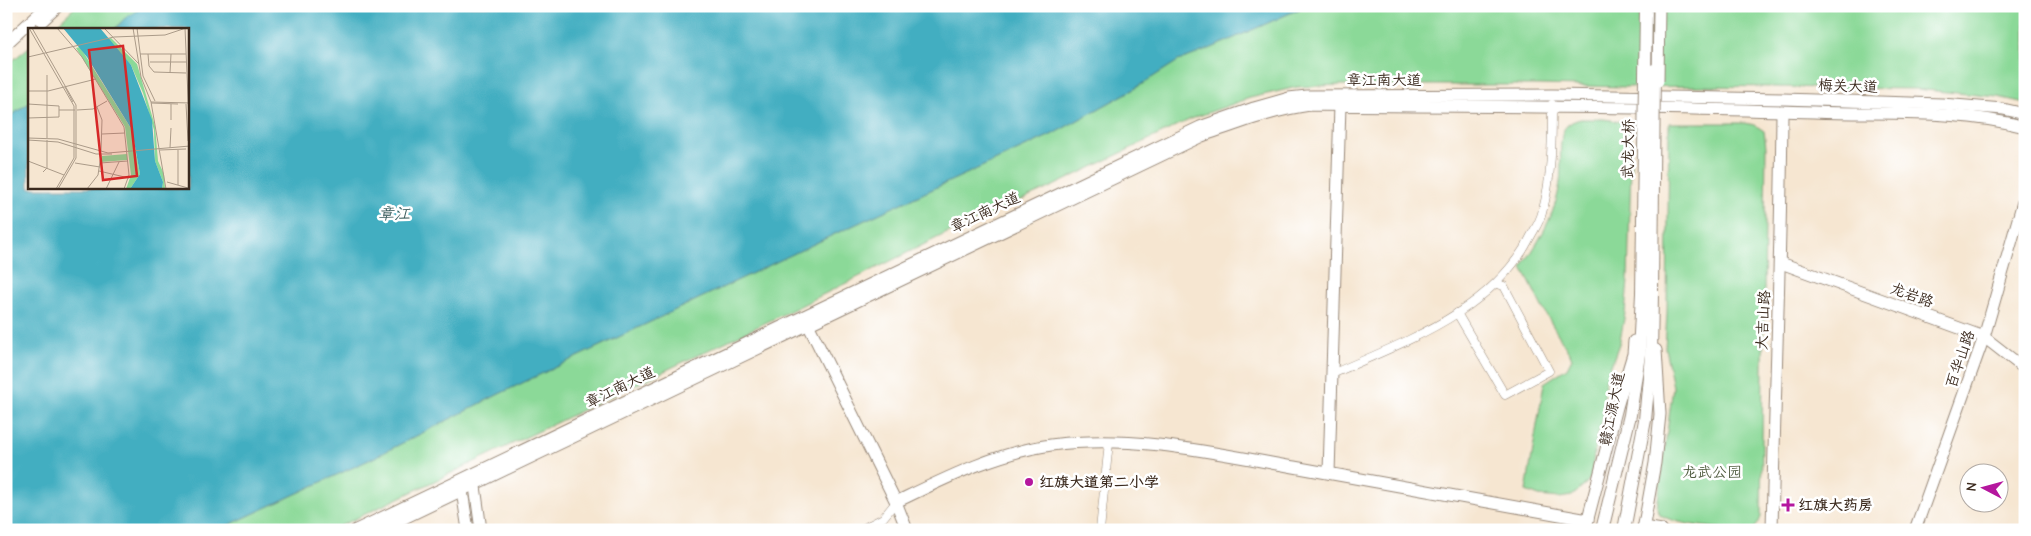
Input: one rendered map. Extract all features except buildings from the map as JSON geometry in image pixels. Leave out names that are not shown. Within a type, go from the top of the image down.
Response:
[{"type":"main road","name":"武龙大桥","points":[[1646,6],[1647,293]]},
{"type":"main road","name":"武龙大桥","points":[[1647,293],[1655,6]]},
{"type":"main road","name":"赣江源大道","points":[[1602,530],[1630,415],[1647,293]]},
{"type":"main road","name":"赣江源大道","points":[[1624,530],[1645,420],[1651,356],[1647,293]]},
{"type":"street","points":[[6,44],[47,6]]},
{"type":"street","points":[[35,28],[58,6]]},
{"type":"street","points":[[1640,6],[1647,293],[1656,355],[1660,414],[1655,463],[1643,528],[1662,530]]},
{"type":"street","points":[[860,530],[883,518],[896,502],[965,469],[1013,452],[1052,445],[1109,442],[1194,449],[1330,473],[1587,525],[1617,407],[1633,354],[1647,293],[1659,6]]},
{"type":"street","points":[[6,54],[28,35]]},
{"type":"street","name":"章江南大道","points":[[356,530],[474,480],[1200,127],[1254,108],[1289,98],[1307,96],[1669,102]]},
{"type":"street","points":[[1332,374],[1395,346],[1469,306],[1497,284],[1525,250],[1542,216],[1546,196],[1552,151],[1552,100]]},
{"type":"street","name":"章江南大道","points":[[806,320],[1202,136],[1260,115],[1310,105],[1340,106],[1552,100]]},
{"type":"street","name":"梅关大道","points":[[1669,102],[1782,111],[1936,115],[2004,121],[2025,127]]},
{"type":"street","name":"梅关大道","points":[[1669,102],[1942,104],[2004,109],[2025,114]]},
{"type":"street","points":[[1330,473],[1340,106]]},
{"type":"street","name":"大吉山路","points":[[1772,530],[1776,358],[1781,263],[1782,111]]},
{"type":"street","name":"百华山路","points":[[1915,530],[1984,337],[2025,195]]},
{"type":"street","name":"龙岩路","points":[[1781,263],[1984,337],[2025,369]]},
{"type":"street","points":[[1457,313],[1504,395],[1550,371],[1504,286],[1497,284]]},
{"type":"street","points":[[806,320],[896,502],[907,530]]},
{"type":"street","points":[[1100,530],[1109,442]]},
{"type":"street","points":[[474,480],[481,530]]},
{"type":"street","points":[[462,485],[468,530]]},
{"type":"street","name":"章江南大道","points":[[380,530],[462,485]]},
{"type":"green space","points":[[76,6],[144,6],[124,19],[116,28],[53,28]]},
{"type":"green space","points":[[1306,6],[2025,6],[2025,103],[1998,97],[1916,89],[1703,86],[1340,85],[1297,87],[1250,98],[1193,118],[1047,189],[945,234],[790,311],[332,530],[218,530],[371,459],[497,395],[839,232],[1051,135],[1134,89],[1178,61]]},
{"type":"green space","points":[[28,48],[28,104],[6,119],[6,66]]},
{"type":"green space","points":[[1581,119],[1603,119],[1632,123],[1628,281],[1620,341],[1605,382],[1603,419],[1596,440],[1591,477],[1572,496],[1559,498],[1539,496],[1526,491],[1544,383],[1567,368],[1572,358],[1544,311],[1522,267],[1540,237],[1555,205],[1560,182],[1563,132],[1569,124]]},
{"type":"green space","name":"龙武公园","points":[[1669,123],[1744,123],[1755,125],[1764,131],[1766,147],[1761,517],[1753,530],[1689,524],[1676,521],[1658,513],[1657,507],[1673,387],[1665,348]]},
{"type":"water","name":"章江","points":[[144,6],[1306,6],[1178,61],[1134,89],[1051,135],[839,232],[497,395],[371,459],[218,530],[6,530],[6,119],[28,104],[28,189],[189,189],[189,28],[116,28],[124,19]]},
{"type":"place","name":"红旗大道第二小学","points":[[1029,482]]},
{"type":"place","name":"红旗大药房","points":[[1788,505]]}]
